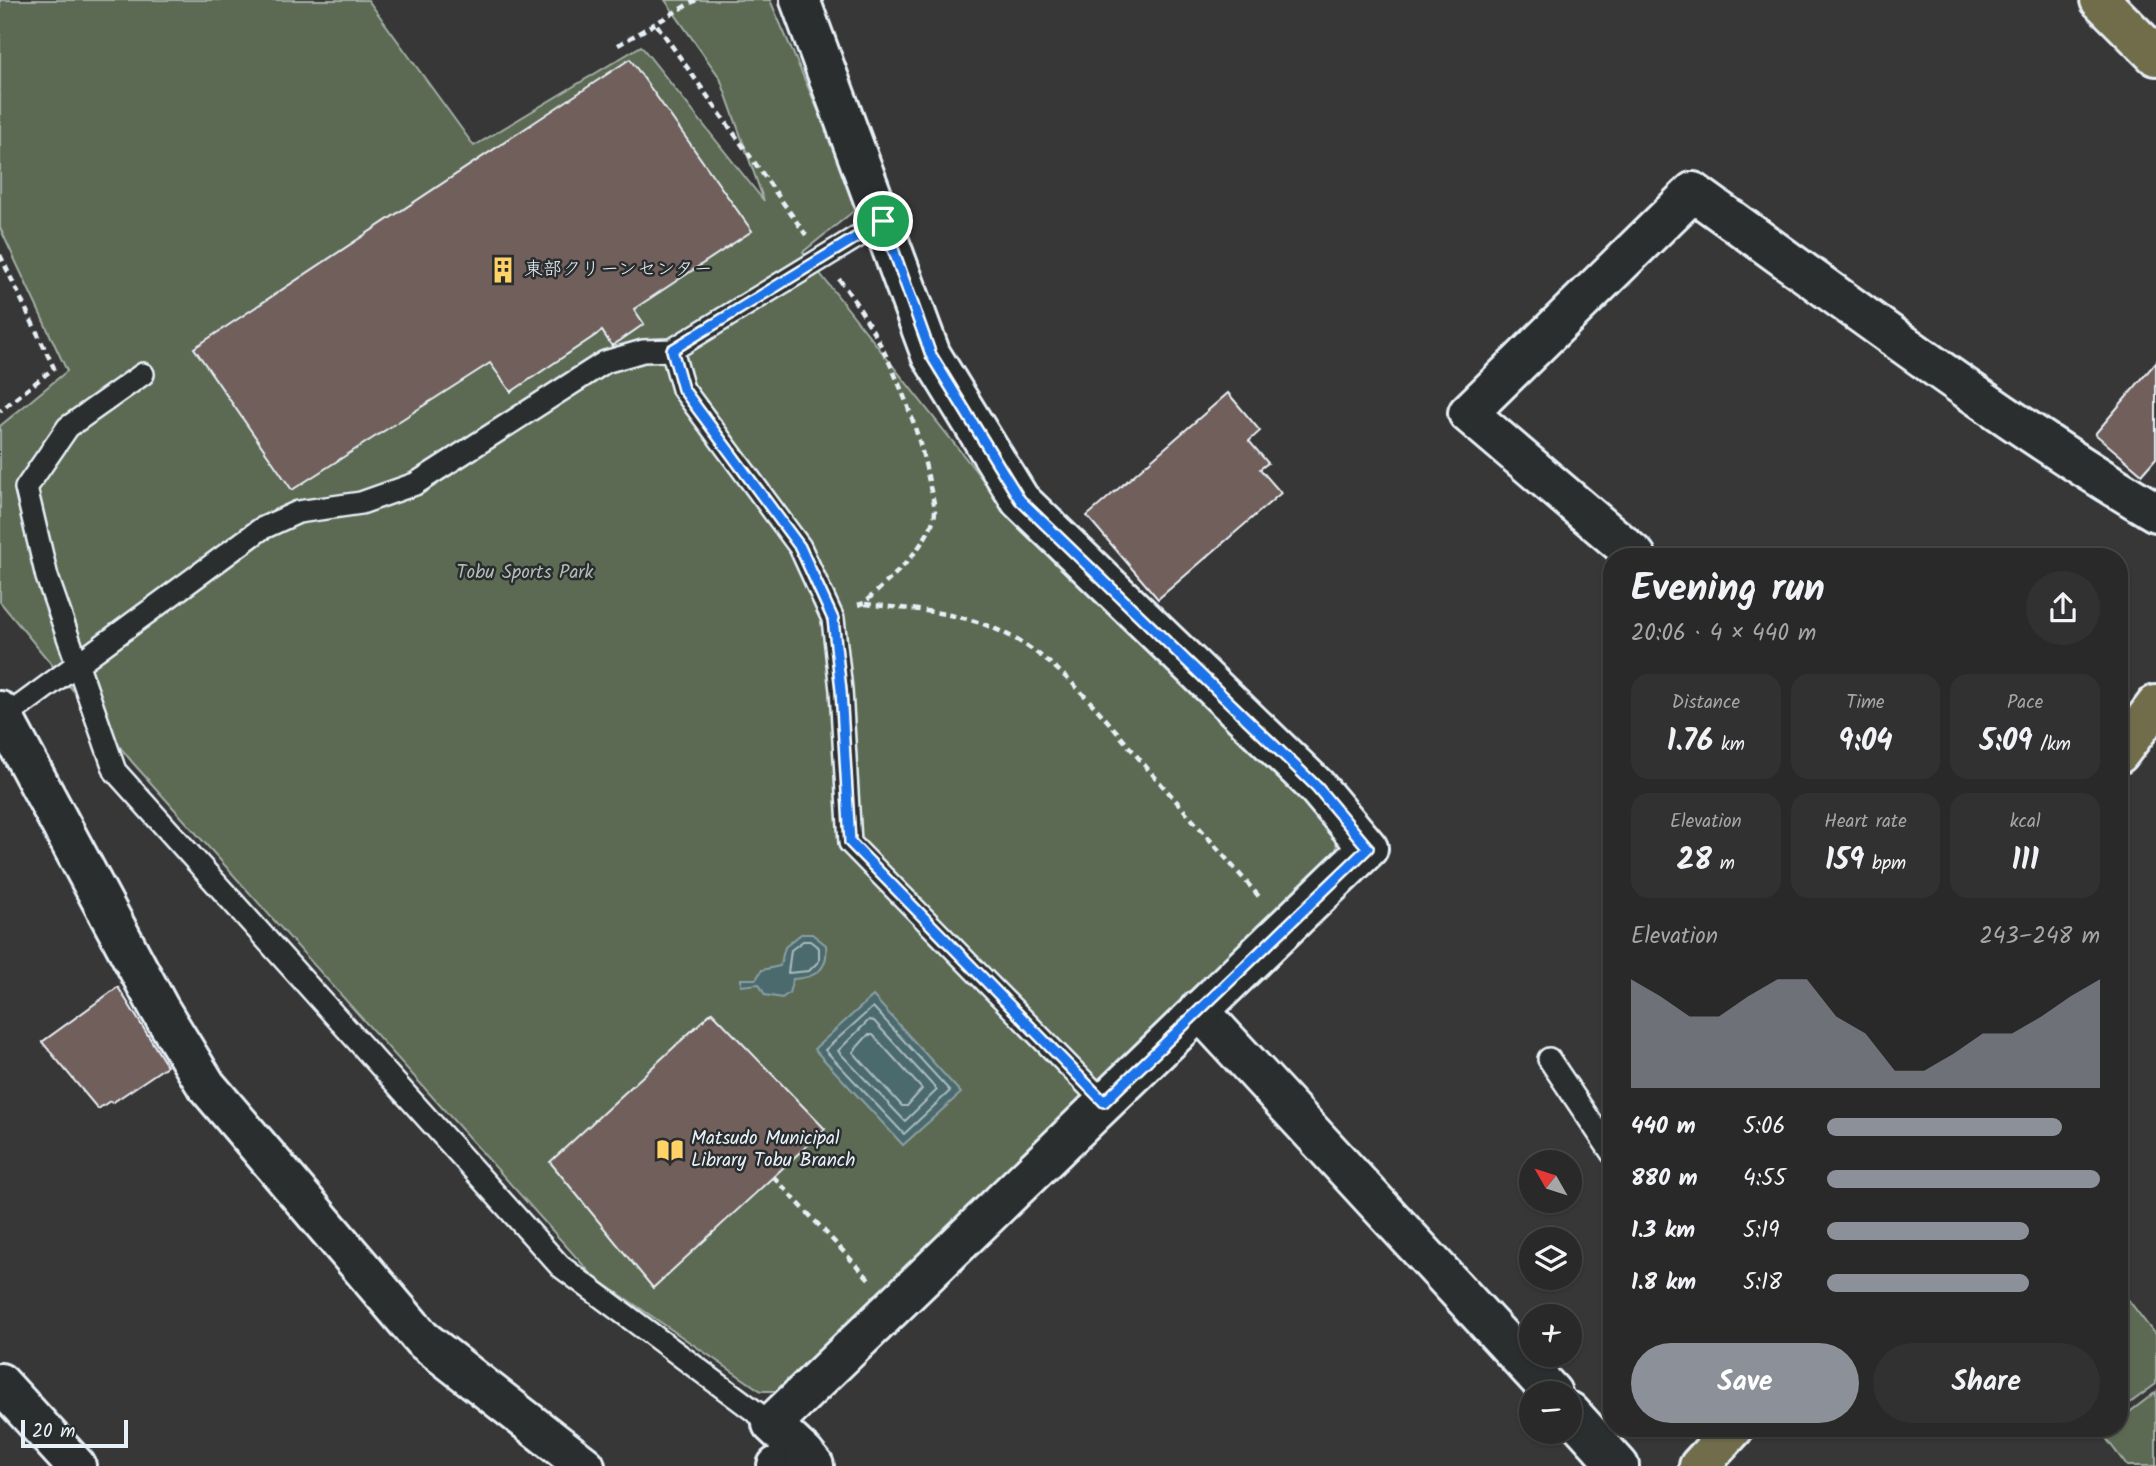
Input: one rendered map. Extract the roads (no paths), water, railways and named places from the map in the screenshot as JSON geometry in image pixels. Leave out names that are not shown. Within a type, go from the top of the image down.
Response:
[{"type":"main road","points":[[2100,0],[2156,55]]},
{"type":"main road","points":[[2128,742],[2156,705]]},
{"type":"main road","points":[[1699,1466],[1726,1437]]},
{"type":"street","points":[[798,1462],[772,1424],[1368,848],[1317,787],[1020,500],[931,355],[800,0]]},
{"type":"street","points":[[1627,548],[1468,413],[1693,192],[1930,361],[2109,484],[2156,512]]},
{"type":"street","points":[[2,715],[159,1009],[206,1085],[422,1339],[585,1466]]},
{"type":"street","points":[[1199,1010],[1541,1381]]},
{"type":"street","points":[[0,1383],[76,1466]]},
{"type":"street","points":[[1582,1425],[1619,1466]]},
{"type":"lane","points":[[2,715],[261,529],[298,512],[361,503],[415,484],[605,362],[643,351],[672,350],[883,221]]},
{"type":"lane","points":[[672,350],[683,389],[800,547],[830,612],[841,690],[850,842],[1104,1102]]},
{"type":"lane","points":[[143,374],[68,427],[26,488],[47,577],[115,771],[560,1266],[772,1424]]},
{"type":"lane","points":[[1549,1059],[1603,1140]]},
{"type":"water","points":[[801,934],[812,934],[826,945],[825,960],[819,971],[808,977],[793,979],[789,993],[782,998],[765,995],[759,984],[741,986],[741,979],[756,979],[762,970],[780,966],[785,947]]},
{"type":"water","points":[[873,996],[961,1093],[903,1145],[814,1049]]},
{"type":"place","name":"東部クリーンセンター","points":[[503,270]]},
{"type":"place","name":"Matsudo Municipal Library Tobu Branch","points":[[670,1150]]},
{"type":"park label","name":"Tobu Sports Park","points":[[525,573]]}]
